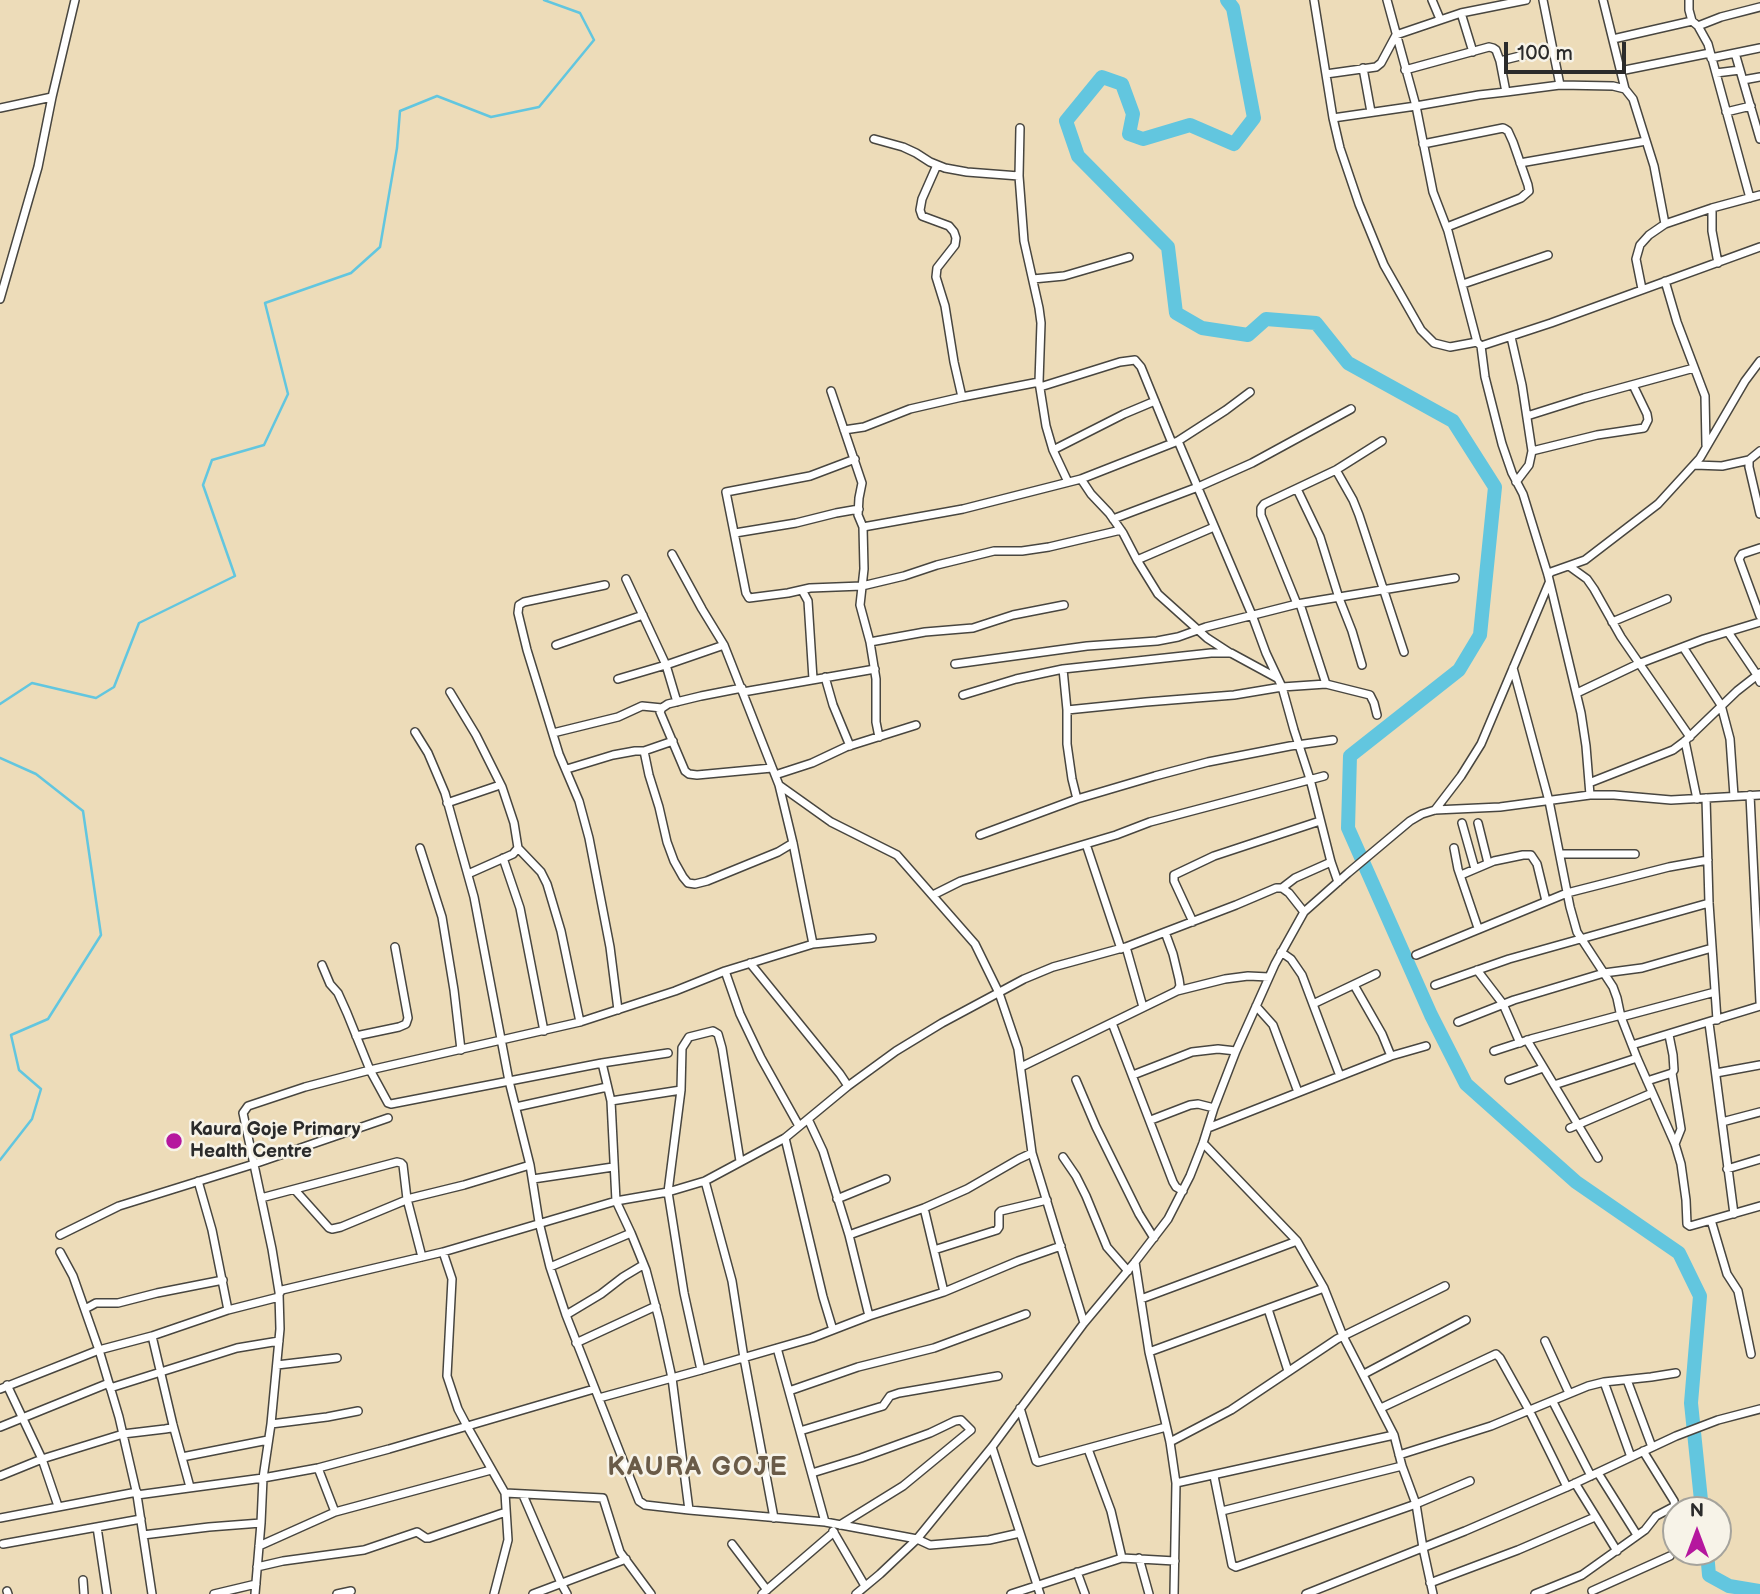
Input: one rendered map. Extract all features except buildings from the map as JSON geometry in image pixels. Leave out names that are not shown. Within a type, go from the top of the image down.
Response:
[{"type":"street","points":[[0,299],[38,167],[75,0]]},
{"type":"street","points":[[1314,0],[1333,118],[1359,204],[1384,265],[1422,330],[1434,343],[1450,347],[1511,337],[1760,247]]},
{"type":"street","points":[[1387,0],[1416,106],[1433,191],[1447,227],[1463,284],[1502,444],[1523,494],[1549,579],[1577,694],[1586,746],[1590,795]]},
{"type":"street","points":[[1432,0],[1440,19]]},
{"type":"street","points":[[1326,74],[1378,65],[1396,35],[1461,13],[1526,0]]},
{"type":"street","points":[[1543,0],[1560,85]]},
{"type":"street","points":[[1603,0],[1625,89],[1633,99],[1654,166],[1665,224]]},
{"type":"street","points":[[1689,0],[1689,10],[1708,44],[1750,198]]},
{"type":"street","points":[[1613,39],[1721,17],[1760,4]]},
{"type":"street","points":[[1461,13],[1473,52]]},
{"type":"street","points":[[1405,70],[1489,47],[1496,50],[1506,92]]},
{"type":"street","points":[[1500,61],[1552,48]]},
{"type":"street","points":[[1620,71],[1760,48]]},
{"type":"street","points":[[1735,53],[1760,139]]},
{"type":"street","points":[[1363,68],[1371,112]]},
{"type":"street","points":[[1716,73],[1740,70]]},
{"type":"street","points":[[1743,80],[1760,76]]},
{"type":"street","points":[[1333,118],[1560,85],[1613,86],[1625,89]]},
{"type":"street","points":[[0,108],[52,97]]},
{"type":"street","points":[[1726,112],[1751,106]]},
{"type":"street","points":[[1020,128],[1019,176],[1024,241],[1041,323],[1040,384],[1046,426],[1053,450],[1068,482]]},
{"type":"street","points":[[1423,144],[1503,128],[1508,131],[1528,185],[1529,191],[1521,198],[1447,227]]},
{"type":"street","points":[[874,139],[903,148],[937,165],[967,172],[1019,176]]},
{"type":"street","points":[[1520,163],[1646,141]]},
{"type":"street","points":[[937,165],[920,210],[922,216],[949,226],[956,238],[955,245],[937,268],[936,277],[945,306],[962,397]]},
{"type":"street","points":[[1642,289],[1636,259],[1640,245],[1649,235],[1665,224],[1760,195]]},
{"type":"street","points":[[1712,208],[1712,231],[1718,262]]},
{"type":"street","points":[[1463,284],[1548,255]]},
{"type":"street","points":[[1032,279],[1064,276],[1129,257]]},
{"type":"street","points":[[1664,281],[1705,397],[1706,446]]},
{"type":"street","points":[[1511,337],[1522,385],[1532,451],[1529,465],[1516,482]]},
{"type":"street","points":[[844,430],[864,427],[899,412],[962,397],[1040,384],[1135,360],[1141,367],[1198,487],[1282,687],[1338,882]]},
{"type":"street","points":[[1435,810],[1481,744],[1551,572],[1584,560],[1658,504],[1695,464],[1760,361]]},
{"type":"street","points":[[1527,416],[1694,368]]},
{"type":"street","points":[[1532,451],[1597,435],[1644,428],[1647,414],[1633,385]]},
{"type":"street","points":[[831,391],[862,483],[858,515],[863,527],[864,569],[860,605],[876,679],[876,722],[879,737]]},
{"type":"street","points":[[863,527],[963,509],[1081,479],[1175,442],[1250,392]]},
{"type":"street","points":[[1053,450],[1156,401]]},
{"type":"street","points":[[1113,519],[1252,463],[1351,409]]},
{"type":"street","points":[[1326,684],[1299,604],[1261,515],[1261,508],[1264,504],[1336,470],[1382,442]]},
{"type":"street","points":[[1695,464],[1722,466],[1749,460],[1760,451]]},
{"type":"street","points":[[855,458],[810,476],[726,492],[749,598],[810,588],[862,586],[994,551],[1049,547],[1121,530]]},
{"type":"street","points":[[1749,460],[1760,514]]},
{"type":"street","points":[[1336,470],[1356,507],[1404,652]]},
{"type":"street","points":[[1081,479],[1121,530],[1158,594],[1198,630],[1231,653],[1277,678]]},
{"type":"street","points":[[1297,489],[1320,537],[1362,666]]},
{"type":"street","points":[[735,533],[859,509]]},
{"type":"street","points":[[1137,560],[1214,527]]},
{"type":"street","points":[[1760,548],[1742,554],[1739,559],[1760,617]]},
{"type":"street","points":[[672,554],[724,645],[774,771],[793,843],[813,944]]},
{"type":"street","points":[[1569,566],[1587,579],[1594,589],[1687,739],[1697,799]]},
{"type":"street","points":[[956,664],[1178,637],[1299,604],[1455,578]]},
{"type":"street","points":[[626,579],[666,665],[677,702]]},
{"type":"street","points":[[605,585],[524,602],[519,605],[518,613],[553,733],[579,801],[589,838],[610,947],[618,1010]]},
{"type":"street","points":[[802,590],[808,601],[813,679]]},
{"type":"street","points":[[1612,622],[1667,599]]},
{"type":"street","points":[[870,642],[925,632],[973,628],[1013,615],[1063,605]]},
{"type":"street","points":[[556,645],[643,615]]},
{"type":"street","points":[[1577,694],[1639,664],[1704,639],[1760,622]]},
{"type":"street","points":[[1589,783],[1664,755],[1687,739],[1721,705],[1759,677],[1728,632]]},
{"type":"street","points":[[618,679],[724,645]]},
{"type":"street","points":[[1683,648],[1721,705],[1730,739],[1734,796]]},
{"type":"street","points":[[963,695],[1016,679],[1063,669],[1231,653]]},
{"type":"street","points":[[1513,668],[1549,801],[1577,932],[1604,972],[1617,998],[1637,1058],[1675,1144],[1681,1164],[1688,1226],[1760,1206]]},
{"type":"street","points":[[553,733],[618,717],[642,706],[662,708],[677,702],[874,669]]},
{"type":"street","points":[[1063,669],[1067,744],[1077,799]]},
{"type":"street","points":[[825,677],[832,705],[850,746]]},
{"type":"street","points":[[1067,709],[1234,695],[1282,687],[1326,684],[1370,695],[1377,715]]},
{"type":"street","points":[[450,692],[477,735],[502,787],[518,848],[541,872],[552,898],[580,1022]]},
{"type":"street","points":[[662,708],[660,712],[685,771],[697,775],[774,771],[812,763],[850,746],[916,724]]},
{"type":"street","points":[[415,732],[428,753],[447,803],[474,897],[509,1081],[530,1165],[539,1223],[550,1267],[576,1343],[639,1500],[645,1505],[832,1524],[916,1539],[930,1545],[989,1540],[1020,1533]]},
{"type":"street","points":[[980,835],[1077,799],[1208,762],[1333,740]]},
{"type":"street","points":[[566,769],[625,753],[644,751],[673,741]]},
{"type":"street","points":[[644,751],[667,842],[674,861],[688,883],[707,881],[778,852],[793,843]]},
{"type":"street","points":[[933,895],[961,881],[1163,819],[1324,776]]},
{"type":"street","points":[[447,803],[500,785]]},
{"type":"street","points":[[779,785],[831,822],[897,855],[975,944],[999,993],[1018,1048],[1032,1153],[1084,1323]]},
{"type":"street","points":[[856,1594],[916,1539],[992,1447],[1084,1323],[1168,1219],[1183,1191],[1236,1051],[1281,952],[1304,912],[1348,873],[1422,814],[1435,810],[1500,807],[1590,795],[1671,800],[1760,795]]},
{"type":"street","points":[[1632,1045],[1709,1023],[1760,1004],[1750,795]]},
{"type":"street","points":[[1706,798],[1709,903],[1717,1020]]},
{"type":"street","points":[[1193,922],[1174,881],[1174,875],[1214,856],[1320,821]]},
{"type":"street","points":[[1462,823],[1475,869]]},
{"type":"street","points":[[1478,823],[1488,863]]},
{"type":"street","points":[[1086,844],[1143,1006]]},
{"type":"street","points":[[420,848],[442,918],[454,990],[460,1050]]},
{"type":"street","points":[[468,874],[513,853],[518,848]]},
{"type":"street","points":[[1454,848],[1479,928]]},
{"type":"street","points":[[1560,855],[1635,854]]},
{"type":"street","points":[[1461,875],[1488,863],[1531,855],[1537,864],[1546,901]]},
{"type":"street","points":[[503,858],[520,908],[544,1031]]},
{"type":"street","points":[[1416,955],[1567,893],[1708,860]]},
{"type":"street","points":[[1282,888],[1295,878],[1331,862]]},
{"type":"street","points":[[58,1506],[42,1459],[23,1417],[4,1387],[99,1350],[279,1295],[286,1289],[443,1252],[615,1201],[668,1192],[705,1181],[785,1138],[896,1051],[1024,979],[1053,967],[1123,948],[1276,888],[1289,892],[1304,912]]},
{"type":"street","points":[[1435,985],[1510,959],[1709,903]]},
{"type":"street","points":[[1165,932],[1179,979],[1180,986],[1177,991]]},
{"type":"street","points":[[255,1594],[262,1478],[271,1424],[280,1329],[279,1295],[243,1113],[248,1107],[304,1087],[370,1069],[580,1022],[675,991],[725,971],[813,944],[872,938]]},
{"type":"street","points":[[356,1036],[406,1024],[408,1018],[395,947]]},
{"type":"street","points":[[1458,1022],[1503,1004],[1604,972],[1642,968],[1712,948]]},
{"type":"street","points":[[1281,952],[1291,959],[1302,975],[1340,1076]]},
{"type":"street","points":[[750,963],[848,1086]]},
{"type":"street","points":[[322,965],[330,984],[338,993],[370,1069],[391,1104],[602,1063],[668,1053]]},
{"type":"street","points":[[1477,970],[1503,1004],[1523,1042],[1554,1086],[1574,1126],[1598,1158]]},
{"type":"street","points":[[725,971],[740,1014],[761,1058],[799,1126]]},
{"type":"street","points":[[1313,1004],[1377,974]]},
{"type":"street","points":[[1021,1067],[1177,991],[1225,979],[1269,977]]},
{"type":"street","points":[[1354,985],[1382,1034],[1391,1056]]},
{"type":"street","points":[[1494,1051],[1715,992]]},
{"type":"street","points":[[1256,1006],[1273,1025],[1298,1092]]},
{"type":"street","points":[[1112,1023],[1173,1182],[1183,1191]]},
{"type":"street","points":[[1709,1023],[1734,1214]]},
{"type":"street","points":[[701,1370],[684,1293],[668,1192],[681,1090],[682,1048],[688,1037],[716,1032],[722,1048],[740,1161]]},
{"type":"street","points":[[1669,1035],[1681,1129],[1675,1144]]},
{"type":"street","points":[[1208,1128],[1391,1056],[1426,1046]]},
{"type":"street","points":[[1133,1075],[1192,1052],[1218,1049],[1236,1051]]},
{"type":"street","points":[[1554,1086],[1637,1058]]},
{"type":"street","points":[[602,1063],[611,1101],[615,1201],[631,1233],[656,1307],[672,1378],[689,1510]]},
{"type":"street","points":[[1716,1073],[1760,1065]]},
{"type":"street","points":[[1510,1080],[1543,1068]]},
{"type":"street","points":[[1647,1081],[1672,1073]]},
{"type":"street","points":[[1076,1080],[1096,1127],[1139,1214],[1154,1238]]},
{"type":"street","points":[[516,1107],[607,1087]]},
{"type":"street","points":[[611,1101],[681,1090]]},
{"type":"street","points":[[1574,1126],[1652,1093]]},
{"type":"street","points":[[1151,1120],[1189,1105],[1214,1108]]},
{"type":"street","points":[[1722,1122],[1760,1112]]},
{"type":"street","points":[[60,1235],[119,1206],[388,1118]]},
{"type":"street","points":[[808,1119],[823,1152],[849,1235],[869,1316]]},
{"type":"street","points":[[785,1138],[833,1330]]},
{"type":"street","points":[[1203,1143],[1297,1241],[1324,1288],[1343,1336],[1394,1435],[1416,1504],[1433,1594]]},
{"type":"street","points":[[849,1235],[967,1189],[1032,1153]]},
{"type":"street","points":[[1063,1157],[1086,1196],[1107,1247],[1128,1271]]},
{"type":"street","points":[[1727,1169],[1760,1159]]},
{"type":"street","points":[[261,1199],[397,1162],[404,1165],[408,1199],[422,1257]]},
{"type":"street","points":[[295,1190],[332,1229],[408,1199],[530,1165]]},
{"type":"street","points":[[533,1179],[613,1167]]},
{"type":"street","points":[[837,1199],[887,1179]]},
{"type":"street","points":[[198,1181],[212,1230],[228,1310]]},
{"type":"street","points":[[705,1181],[732,1281],[774,1518]]},
{"type":"street","points":[[934,1250],[997,1230],[1001,1212],[1047,1200]]},
{"type":"street","points":[[923,1208],[944,1292]]},
{"type":"street","points":[[1711,1220],[1727,1275],[1738,1291],[1751,1354]]},
{"type":"street","points":[[550,1267],[631,1233]]},
{"type":"street","points":[[1141,1299],[1297,1241]]},
{"type":"street","points":[[599,1398],[833,1330],[944,1292],[1060,1246]]},
{"type":"street","points":[[60,1252],[73,1276],[110,1386],[137,1493],[152,1594]]},
{"type":"street","points":[[443,1252],[452,1279],[447,1376],[458,1409],[505,1493],[508,1539],[494,1594]]},
{"type":"street","points":[[1135,1262],[1149,1352],[1170,1442],[1176,1483],[1174,1594]]},
{"type":"street","points":[[566,1315],[643,1265]]},
{"type":"street","points":[[85,1309],[96,1303],[118,1303],[223,1280]]},
{"type":"street","points":[[1170,1442],[1231,1410],[1343,1336],[1445,1286]]},
{"type":"street","points":[[1149,1352],[1324,1288]]},
{"type":"street","points":[[576,1343],[656,1307]]},
{"type":"street","points":[[1268,1308],[1288,1371]]},
{"type":"street","points":[[789,1391],[858,1367],[934,1348],[1026,1314]]},
{"type":"street","points":[[1364,1374],[1466,1320]]},
{"type":"street","points":[[152,1336],[190,1487]]},
{"type":"street","points":[[0,1427],[110,1386],[237,1349],[279,1341]]},
{"type":"street","points":[[1545,1341],[1569,1393]]},
{"type":"street","points":[[777,1348],[812,1473],[834,1532],[865,1586]]},
{"type":"street","points":[[1381,1408],[1496,1354],[1571,1485],[1617,1551]]},
{"type":"street","points":[[277,1365],[337,1358]]},
{"type":"street","points":[[1399,1455],[1491,1426],[1569,1393],[1604,1382],[1676,1373]]},
{"type":"street","points":[[800,1431],[883,1406],[890,1396],[899,1392],[998,1376]]},
{"type":"street","points":[[1627,1380],[1652,1447]]},
{"type":"street","points":[[1604,1382],[1632,1457]]},
{"type":"street","points":[[0,1518],[137,1493],[262,1478],[318,1468],[594,1389]]},
{"type":"street","points":[[1553,1402],[1594,1474],[1637,1535]]},
{"type":"street","points":[[1020,1408],[1038,1462],[1166,1427]]},
{"type":"street","points":[[1306,1594],[1571,1485],[1676,1436],[1718,1420],[1760,1409]]},
{"type":"street","points":[[271,1424],[358,1411]]},
{"type":"street","points":[[812,1473],[930,1433],[955,1421],[961,1420],[971,1430],[903,1486],[832,1524]]},
{"type":"street","points":[[0,1476],[42,1459],[122,1434],[171,1428],[173,1425]]},
{"type":"street","points":[[1176,1483],[1394,1435]]},
{"type":"street","points":[[182,1457],[268,1440]]},
{"type":"street","points":[[992,1447],[1040,1594]]},
{"type":"street","points":[[1088,1449],[1111,1511],[1122,1558]]},
{"type":"street","points":[[1535,1594],[1582,1575],[1644,1530],[1656,1516],[1675,1506],[1643,1451]]},
{"type":"street","points":[[1222,1511],[1402,1466]]},
{"type":"street","points":[[318,1468],[335,1512]]},
{"type":"street","points":[[259,1546],[335,1512],[491,1470]]},
{"type":"street","points":[[1214,1476],[1232,1565],[1236,1567],[1416,1504],[1470,1481]]},
{"type":"street","points":[[505,1493],[603,1498],[620,1552],[651,1594]]},
{"type":"street","points":[[523,1495],[567,1594]]},
{"type":"street","points":[[257,1567],[364,1550],[417,1532],[429,1538],[506,1512]]},
{"type":"street","points":[[1430,1583],[1595,1517]]},
{"type":"street","points":[[3,1544],[141,1519]]},
{"type":"street","points":[[143,1535],[261,1523]]},
{"type":"street","points":[[97,1527],[107,1594]]},
{"type":"street","points":[[732,1544],[764,1592],[834,1532]]},
{"type":"street","points":[[1011,1594],[1122,1558],[1175,1561]]},
{"type":"street","points":[[1139,1558],[1149,1594]]},
{"type":"street","points":[[533,1594],[626,1559]]},
{"type":"street","points":[[1582,1575],[1592,1592],[1662,1560]]},
{"type":"street","points":[[1077,1572],[1085,1594]]},
{"type":"street","points":[[83,1580],[84,1594]]},
{"type":"street","points":[[214,1594],[256,1584]]},
{"type":"street","points":[[337,1594],[351,1591]]},
{"type":"waterway","points":[[0,704],[32,683],[96,698],[114,687],[139,623],[235,576],[203,485],[212,460],[264,445],[288,394],[265,303],[351,273],[380,247],[397,148],[400,111],[437,96],[491,117],[539,107],[594,40],[580,13],[544,0]]},
{"type":"waterway","points":[[1227,0],[1233,8],[1254,118],[1234,144],[1190,125],[1143,139],[1129,134],[1133,114],[1122,84],[1102,77],[1066,121],[1078,156],[1168,247],[1176,313],[1202,328],[1248,335],[1266,319],[1316,323],[1348,363],[1453,421],[1495,487],[1480,635],[1459,670],[1350,756],[1348,828],[1431,1015],[1466,1084],[1576,1182],[1679,1253],[1700,1296],[1691,1403],[1701,1496]]},
{"type":"waterway","points":[[0,758],[36,774],[83,811],[101,935],[48,1019],[11,1035],[19,1070],[41,1089],[32,1119],[0,1160]]},
{"type":"waterway","points":[[1708,1566],[1709,1575],[1729,1586],[1760,1591]]},
{"type":"place","name":"Kaura Goje Primary Health Centre","points":[[174,1141]]},
{"type":"district","name":"KAURA GOJE","points":[[698,1468]]}]
